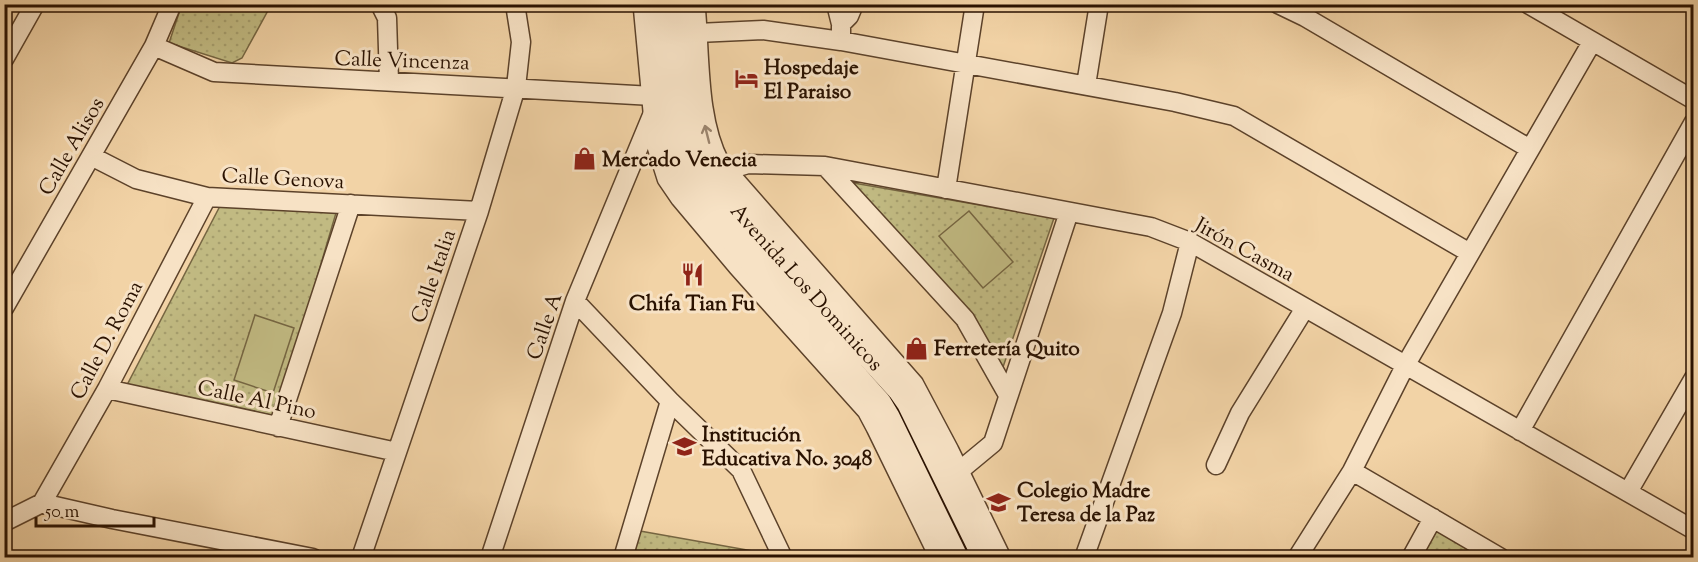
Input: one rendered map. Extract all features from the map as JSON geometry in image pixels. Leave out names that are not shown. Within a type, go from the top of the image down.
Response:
[{"type":"main road","name":"Avenida Los Dominicos","points":[[657,4],[668,125],[672,147],[689,185],[726,232],[879,403],[888,417],[956,558]]},
{"type":"main road","name":"Avenida Los Dominicos","points":[[677,4],[688,130],[694,151],[703,169],[711,182],[905,397],[985,558]]},
{"type":"main road","points":[[726,232],[739,266]]},
{"type":"main road","points":[[838,321],[872,338]]},
{"type":"street","points":[[4,59],[35,4]]},
{"type":"street","name":"Calle Alisos","points":[[4,308],[154,46],[172,4]]},
{"type":"street","points":[[380,4],[387,18],[389,81]]},
{"type":"street","name":"Calle Italia","points":[[361,558],[479,211],[516,87],[520,42],[515,4]]},
{"type":"street","name":"Avenida Los Dominicos","points":[[644,4],[657,143],[668,178],[681,197],[739,266],[867,410],[941,558]]},
{"type":"street","name":"Avenida Los Dominicos","points":[[694,4],[704,122],[710,145],[724,171],[907,376],[918,393],[1000,558]]},
{"type":"street","points":[[836,4],[841,32]]},
{"type":"street","points":[[841,32],[854,4]]},
{"type":"street","points":[[946,189],[975,4]]},
{"type":"street","points":[[1086,85],[1099,4]]},
{"type":"street","points":[[1278,4],[1305,17],[1530,149]]},
{"type":"street","points":[[1528,4],[1694,100]]},
{"type":"street","points":[[697,33],[763,30],[841,32],[964,63],[1175,102],[1234,116],[1470,253]]},
{"type":"street","points":[[1297,558],[1352,471],[1405,366],[1592,42]]},
{"type":"street","name":"Calle Vincenza","points":[[154,46],[214,72],[293,78],[516,87],[653,105]]},
{"type":"street","name":"Calle A","points":[[490,558],[575,301],[653,105]]},
{"type":"street","points":[[1520,431],[1694,122]]},
{"type":"street","name":"Calle Genova","points":[[91,156],[136,179],[207,197],[479,211]]},
{"type":"street","name":"Jirón Casma","points":[[724,171],[748,164],[825,166],[1151,227],[1190,242],[1694,530]]},
{"type":"street","points":[[825,166],[965,319],[1008,395]]},
{"type":"street","name":"Calle D. Roma","points":[[42,503],[107,389],[207,197]]},
{"type":"street","points":[[278,427],[351,204]]},
{"type":"street","points":[[958,472],[993,443],[1070,212]]},
{"type":"street","points":[[1084,558],[1172,313],[1190,242]]},
{"type":"street","points":[[575,301],[670,401],[741,470],[783,558]]},
{"type":"street","points":[[1216,465],[1240,412],[1305,308]]},
{"type":"street","points":[[1628,492],[1694,378]]},
{"type":"street","name":"Calle Al Pino","points":[[107,389],[397,453]]},
{"type":"street","points":[[623,558],[670,401]]},
{"type":"street","points":[[1352,471],[1501,558]]},
{"type":"street","points":[[4,522],[42,503],[313,558]]},
{"type":"street","points":[[1411,558],[1433,518]]},
{"type":"shaded area","points":[[182,4],[271,5],[242,58],[232,63],[169,43]]},
{"type":"shaded area","points":[[848,182],[1054,218],[1002,370]]},
{"type":"shaded area","points":[[220,206],[336,213],[276,416],[127,385]]},
{"type":"shaded area","points":[[969,211],[1013,262],[983,288],[939,236]]},
{"type":"shaded area","points":[[255,315],[294,328],[273,393],[234,380]]},
{"type":"shaded area","points":[[1435,527],[1487,558],[1419,558]]},
{"type":"shaded area","points":[[640,531],[770,554],[772,557],[633,558]]},
{"type":"shaded area","points":[[689,550],[724,557],[687,557]]},
{"type":"place","name":"Hospedaje El Paraiso","points":[[746,79]]},
{"type":"place","name":"Mercado Venecia","points":[[584,159]]},
{"type":"place","name":"Chifa Tian Fu","points":[[692,275]]},
{"type":"place","name":"Ferretería Quito","points":[[916,348]]},
{"type":"place","name":"Institución Educativa No. 3048","points":[[684,446]]},
{"type":"place","name":"Colegio Madre Teresa de la Paz","points":[[999,502]]}]
